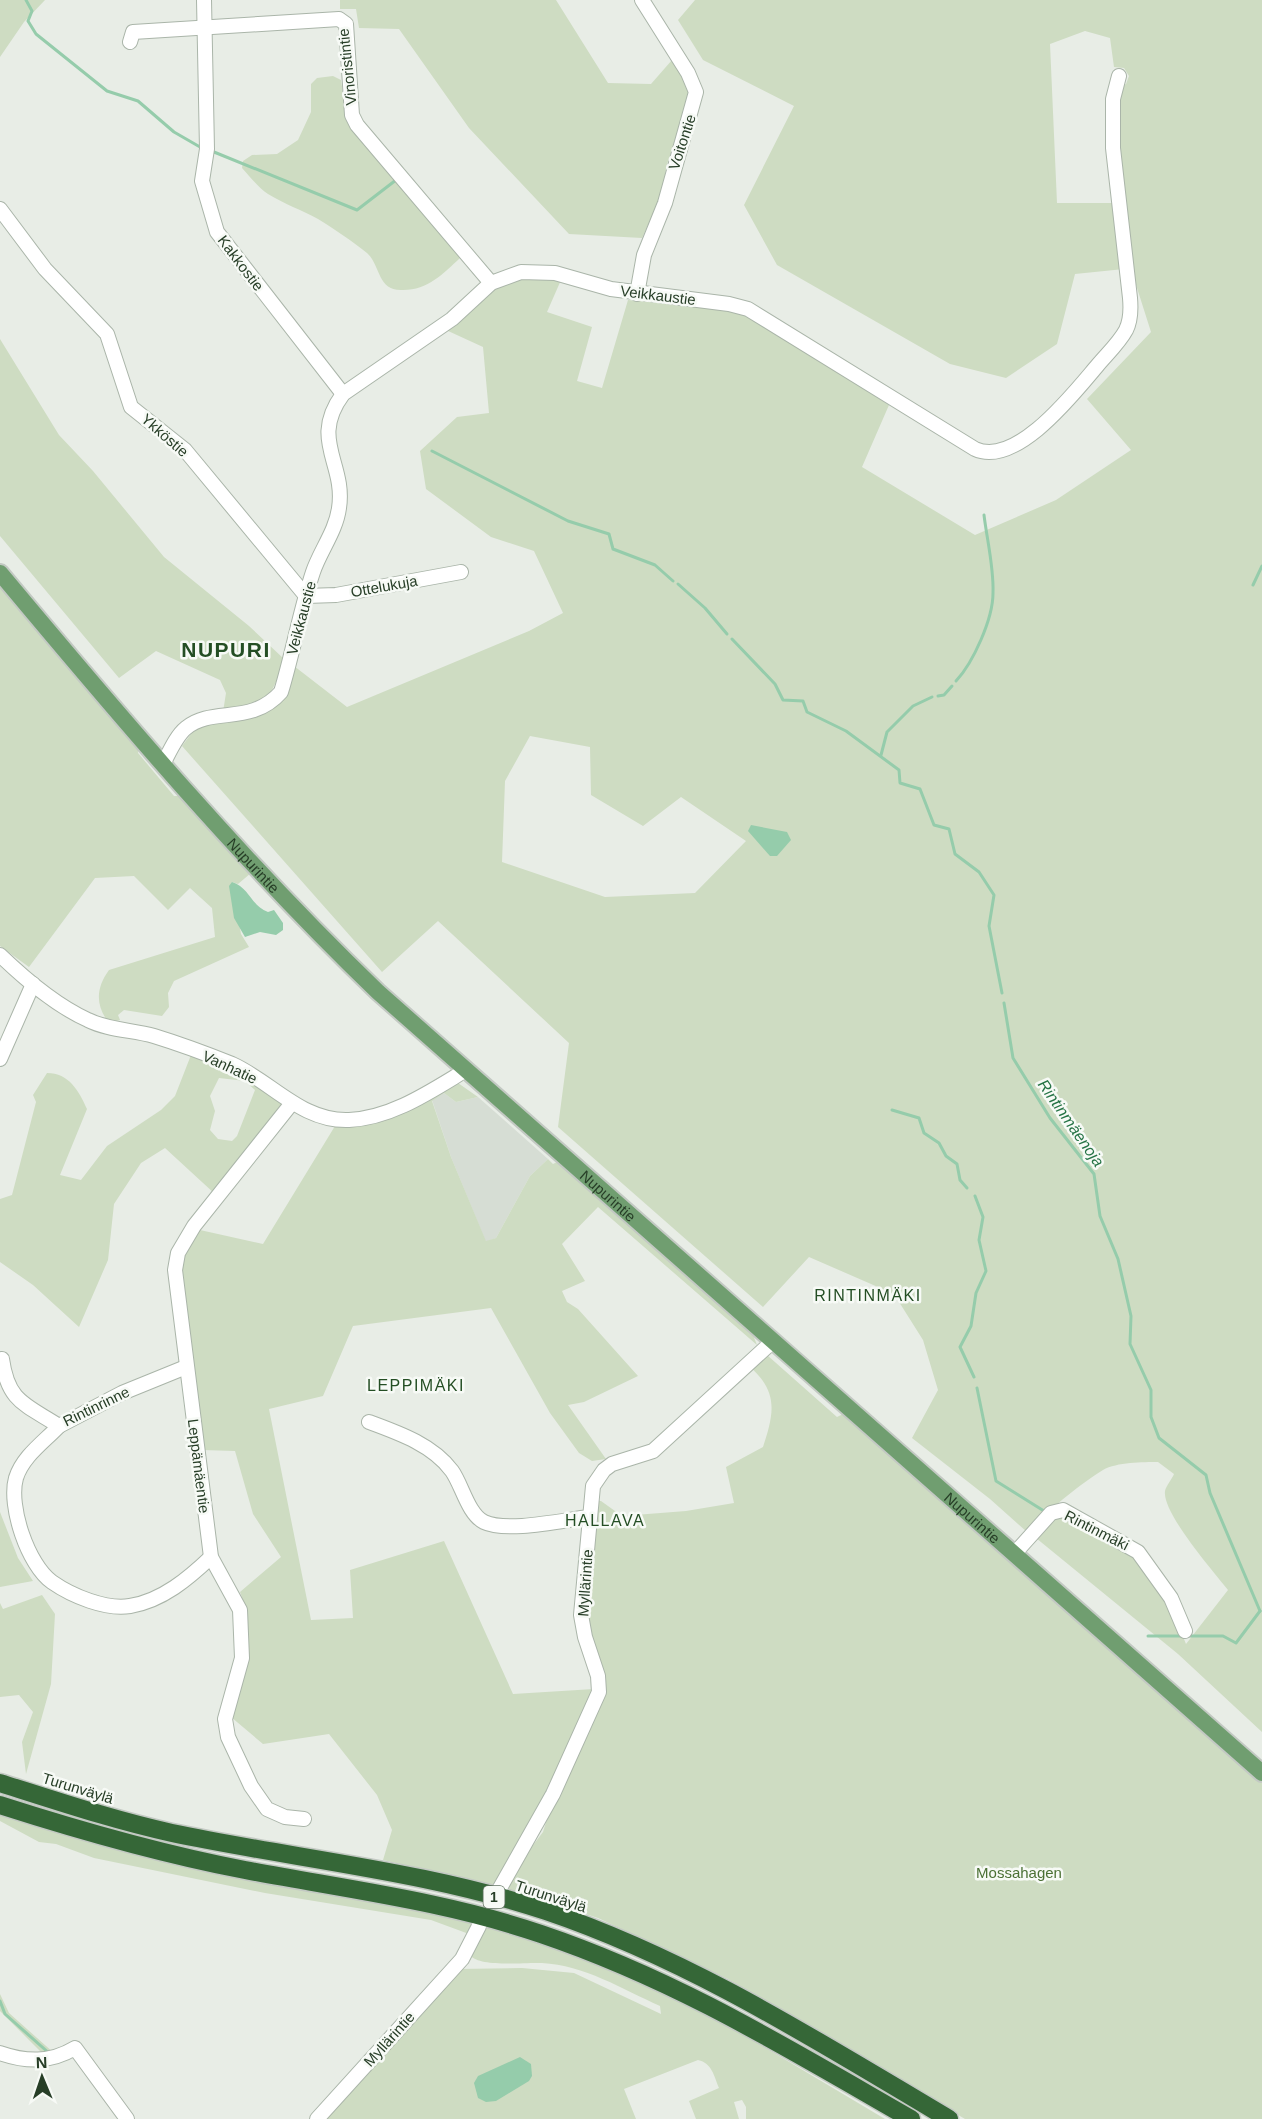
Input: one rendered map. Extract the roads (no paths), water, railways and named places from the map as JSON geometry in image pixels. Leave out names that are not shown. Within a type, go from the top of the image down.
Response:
[{"type":"highway","name":"Turunväylä","points":[[0,1783],[85,1810],[169,1832],[450,1886],[544,1910],[635,1944],[697,1974],[949,2119]]},
{"type":"highway","name":"1","points":[[0,1805],[83,1832],[171,1854],[450,1909],[538,1933],[630,1966],[689,1994],[742,2021],[910,2119]]},
{"type":"main road","name":"Nupurintie","points":[[0,573],[163,764],[297,914],[378,992],[1262,1773]]},
{"type":"street","name":"Kakkostie","points":[[204,0],[207,149],[202,180],[217,232],[343,394]]},
{"type":"street","name":"Voitontie","points":[[637,294],[644,255],[665,203],[696,93],[688,73],[642,0]]},
{"type":"street","name":"Vinoristintie","points":[[130,42],[134,32],[339,19],[346,24],[352,115],[357,124],[491,283]]},
{"type":"street","name":"Veikkaustie","points":[[163,764],[185,729],[206,719],[246,714],[274,699],[281,692],[314,570],[339,509],[340,495],[329,444],[328,422],[343,394],[452,319],[491,283],[521,272],[538,271],[637,294],[729,304],[748,309],[975,449],[993,453],[1006,449],[1023,439],[1052,416],[1081,386],[1126,329],[1130,298],[1113,148],[1113,99],[1119,76]]},
{"type":"street","name":"Ykköstie","points":[[0,209],[45,269],[107,334],[131,407],[185,450],[306,596]]},
{"type":"street","name":"Ottelukuja","points":[[306,596],[336,595],[461,572]]},
{"type":"street","name":"Vanhatie","points":[[0,955],[33,984],[88,1020],[154,1036],[232,1064],[265,1083],[292,1103],[321,1116],[334,1119],[372,1116],[429,1093],[466,1070]]},
{"type":"street","points":[[0,1059],[33,984]]},
{"type":"street","name":"Leppämäentie","points":[[292,1103],[194,1226],[178,1253],[176,1288],[211,1557],[240,1610],[243,1637],[242,1658],[225,1719],[228,1737],[251,1786],[267,1809],[285,1817],[304,1819]]},
{"type":"street","name":"Myllärintie","points":[[500,1888],[553,1794],[599,1692],[598,1676],[585,1637],[581,1615],[591,1493],[604,1470],[612,1464],[652,1451],[772,1341]]},
{"type":"street","name":"Rintinrinne","points":[[2,1359],[7,1386],[15,1396],[59,1426],[122,1393],[186,1367]]},
{"type":"street","points":[[369,1422],[404,1435],[442,1460],[460,1483],[473,1512],[484,1522],[514,1526],[589,1517]]},
{"type":"street","points":[[59,1426],[22,1464],[14,1486],[14,1504],[29,1551],[51,1582],[100,1603],[128,1607],[142,1603],[182,1583],[211,1557]]},
{"type":"street","name":"Rintinmäki","points":[[1015,1553],[1051,1514],[1063,1510],[1138,1552],[1171,1598],[1185,1631]]},
{"type":"street","name":"Myllärintie","points":[[316,2119],[462,1959],[479,1926]]},
{"type":"street","points":[[0,2054],[15,2058],[47,2060],[61,2057],[75,2048],[127,2119]]},
{"type":"waterway","points":[[26,0],[32,11],[28,21],[36,34],[107,91],[138,101],[174,132],[200,147]]},
{"type":"waterway","points":[[214,152],[357,210],[396,180]]},
{"type":"waterway","points":[[432,451],[568,521],[609,534],[613,549],[655,565],[673,581]]},
{"type":"waterway","points":[[956,681],[981,640],[992,604],[992,574],[984,515]]},
{"type":"waterway","points":[[1253,585],[1262,566]]},
{"type":"waterway","points":[[678,584],[705,608],[727,634]]},
{"type":"waterway","name":"Rintinmäenoja","points":[[732,639],[775,684],[783,700],[803,701],[807,712],[846,731],[899,770],[900,783],[920,789],[934,825],[949,829],[955,854],[979,872],[994,895],[989,926],[1002,993]]},
{"type":"waterway","points":[[938,696],[944,695],[952,686]]},
{"type":"waterway","points":[[881,755],[887,732],[913,706],[932,697]]},
{"type":"waterway","name":"Rintinmäenoja","points":[[1004,1003],[1013,1058],[1050,1118],[1094,1174],[1100,1216],[1118,1259],[1131,1316],[1130,1344],[1151,1390],[1151,1417],[1159,1438],[1206,1475],[1210,1493],[1260,1611]]},
{"type":"waterway","points":[[892,1110],[919,1118],[924,1133],[939,1143],[946,1156],[957,1164],[960,1180],[967,1188]]},
{"type":"waterway","points":[[974,1377],[960,1347],[971,1326],[976,1293],[986,1271],[979,1240],[983,1217],[975,1196]]},
{"type":"waterway","points":[[977,1388],[996,1481],[1044,1511]]},
{"type":"waterway","points":[[1148,1636],[1223,1636],[1236,1643],[1260,1611]]},
{"type":"waterway","points":[[0,2001],[5,2014],[50,2054]]},
{"type":"district","name":"NUPURI","points":[[226,649]]},
{"type":"district","name":"RINTINMÄKI","points":[[868,1295]]},
{"type":"district","name":"LEPPIMÄKI","points":[[416,1385]]},
{"type":"district","name":"HALLAVA","points":[[605,1520]]},
{"type":"park label","name":"Mossahagen","points":[[1019,1872]]}]
